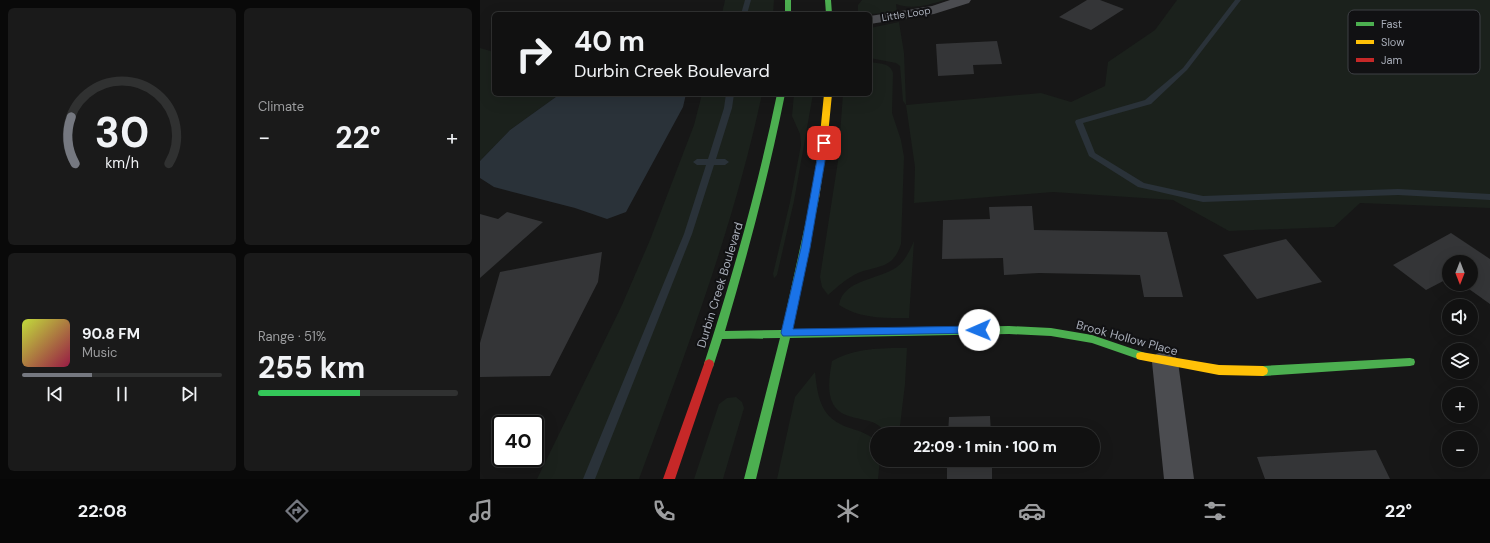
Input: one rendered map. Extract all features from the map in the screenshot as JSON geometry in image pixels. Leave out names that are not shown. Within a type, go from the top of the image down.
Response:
[{"type":"street","points":[[788,0],[788,12]]},
{"type":"street","points":[[828,0],[829,12]]},
{"type":"street","name":"Little Loop","points":[[872,20],[934,10],[964,0]]},
{"type":"street","name":"Durbin Creek Boulevard","points":[[669,479],[718,334],[766,165],[781,96]]},
{"type":"street","points":[[750,479],[806,248],[826,131],[828,96]]},
{"type":"street","name":"Brook Hollow Place","points":[[718,334],[1009,330],[1051,332],[1092,339],[1165,362],[1219,370],[1265,371],[1410,362]]},
{"type":"street","points":[[1165,362],[1179,479]]},
{"type":"shaded area","points":[[725,0],[774,0],[773,12],[722,12]]},
{"type":"shaded area","points":[[862,0],[945,0],[914,7],[896,4],[897,12],[872,14],[872,12],[858,11],[858,5]]},
{"type":"shaded area","points":[[1177,0],[1490,0],[1490,208],[1360,203],[1334,227],[1229,231],[1173,200],[1053,192],[914,203],[915,167],[906,105],[1041,93],[1071,102],[1105,86],[1108,62],[1155,30]]},
{"type":"shaded area","points":[[899,22],[904,53],[906,105],[903,101],[900,66],[896,63],[872,58],[872,28]]},
{"type":"shaded area","points":[[480,48],[492,51],[492,96],[557,96],[510,130],[480,161]]},
{"type":"shaded area","points":[[872,62],[887,65],[892,69],[893,73],[892,113],[901,140],[904,157],[901,244],[894,258],[889,262],[854,275],[828,295],[822,287],[820,277],[838,161],[843,96],[872,96]]},
{"type":"shaded area","points":[[557,96],[686,96],[683,107],[626,212],[607,219],[575,208],[494,187],[480,178],[480,161],[510,130]]},
{"type":"shaded area","points":[[701,96],[762,96],[738,192],[708,288],[639,479],[537,479],[622,305],[650,240],[694,125]]},
{"type":"shaded area","points":[[794,96],[813,96],[794,201],[777,275],[774,278],[773,274],[790,202],[801,145],[800,134],[792,116]]},
{"type":"shaded area","points":[[914,241],[909,318],[873,317],[855,313],[839,305],[842,296],[854,285],[890,271],[900,265],[905,259]]},
{"type":"shaded area","points":[[907,348],[905,384],[900,427],[880,427],[871,422],[843,414],[836,409],[832,402],[829,387],[832,361],[850,353],[877,349]]},
{"type":"shaded area","points":[[815,372],[820,399],[827,413],[840,424],[870,436],[870,467],[879,467],[878,479],[777,479],[795,397]]},
{"type":"shaded area","points":[[736,397],[742,402],[744,408],[723,479],[694,479],[719,404],[727,398]]},
{"type":"building","points":[[1087,0],[1100,0],[1124,9],[1091,30],[1059,17]]},
{"type":"building","points":[[997,41],[1002,64],[973,65],[974,74],[938,76],[936,44]]},
{"type":"building","points":[[1032,206],[1034,230],[1167,232],[1183,297],[1144,297],[1140,275],[1039,273],[1004,275],[1003,258],[942,259],[943,220],[990,219],[989,207]]},
{"type":"building","points":[[507,212],[543,222],[480,278],[480,214],[498,219]]},
{"type":"building","points":[[1451,233],[1490,259],[1490,304],[1472,291],[1478,291],[1478,255],[1442,255],[1442,282],[1426,290],[1393,265]]},
{"type":"building","points":[[1286,239],[1322,282],[1257,299],[1223,255]]},
{"type":"building","points":[[602,252],[598,282],[550,376],[480,377],[480,343],[500,272]]},
{"type":"building","points":[[990,416],[991,427],[948,427],[949,417]]},
{"type":"building","points":[[1376,450],[1390,479],[1265,479],[1257,457]]},
{"type":"building","points":[[947,467],[992,467],[992,479],[947,479]]},
{"type":"waterway","points":[[745,12],[748,0]]},
{"type":"waterway","points":[[1238,0],[1185,69],[1148,102],[1079,122],[1092,154],[1141,185],[1203,199],[1398,192],[1490,197]]},
{"type":"waterway","points":[[711,162],[728,108],[730,96]]},
{"type":"waterway","points":[[697,162],[711,162]]},
{"type":"waterway","points":[[589,479],[688,234],[711,162]]},
{"type":"waterway","points":[[711,162],[725,162]]},
{"type":"traffic: fast","points":[[788,0],[788,12]]},
{"type":"traffic: fast","points":[[828,0],[829,12]]},
{"type":"traffic: fast","points":[[709,364],[730,298],[749,230],[781,96]]},
{"type":"traffic: fast","points":[[750,479],[784,343],[815,198]]},
{"type":"traffic: fast","points":[[718,335],[1009,330],[1051,332],[1092,339],[1141,356]]},
{"type":"traffic: fast","points":[[1263,371],[1410,362]]},
{"type":"traffic: slow","points":[[815,198],[823,145],[828,96]]},
{"type":"traffic: slow","points":[[1141,356],[1219,370],[1263,371]]},
{"type":"traffic: jam","points":[[669,479],[709,364]]},
{"type":"route","points":[[824,143],[806,248],[786,333],[979,330]]}]
